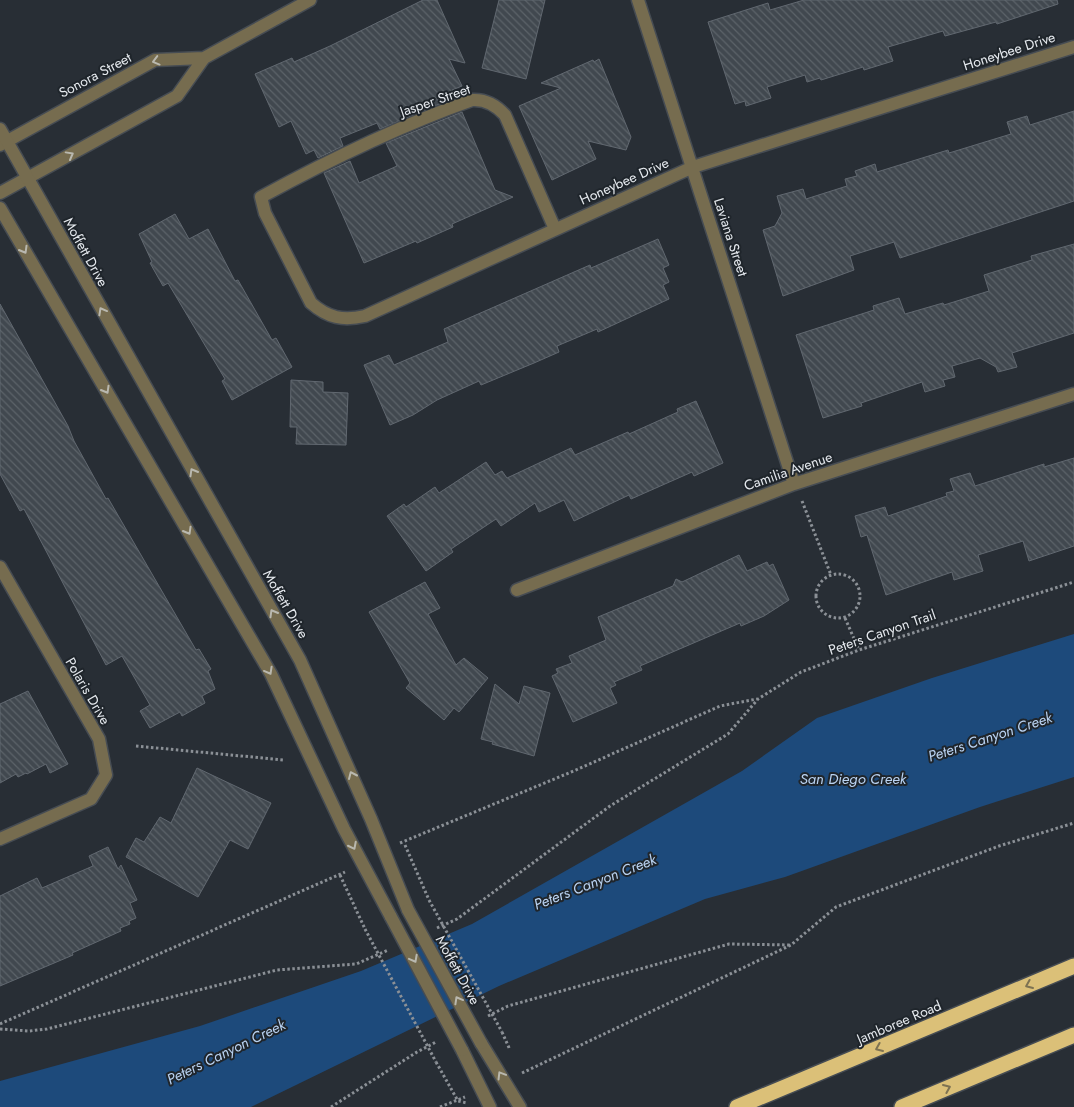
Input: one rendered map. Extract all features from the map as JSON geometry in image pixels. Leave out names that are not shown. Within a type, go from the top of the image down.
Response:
[{"type":"highway","name":"Jamboree Road","points":[[738,1107],[1074,966]]},
{"type":"highway","points":[[902,1107],[1074,1035]]},
{"type":"street","name":"Sonora Street","points":[[0,193],[177,96],[204,58],[310,0]]},
{"type":"street","name":"Laviana Street","points":[[638,0],[795,483]]},
{"type":"street","name":"Honeybee Drive","points":[[261,197],[265,213],[311,304],[335,318],[351,319],[365,316],[693,167],[1074,46]]},
{"type":"street","name":"Sonora Street","points":[[3,143],[155,60],[204,58]]},
{"type":"street","name":"Jasper Street","points":[[261,197],[313,168],[422,118],[472,100],[479,100],[498,107],[505,115],[556,229]]},
{"type":"street","name":"Moffett Drive","points":[[0,129],[3,143],[27,178],[300,660],[371,819],[408,910],[481,1043],[520,1107]]},
{"type":"street","points":[[0,208],[271,674],[344,829],[462,1050],[490,1107]]},
{"type":"street","name":"Camilia Avenue","points":[[517,590],[795,483],[1074,394]]},
{"type":"street","name":"Polaris Drive","points":[[0,566],[98,739],[106,775],[91,799],[0,839]]},
{"type":"path","points":[[795,483],[831,575]]},
{"type":"path","points":[[831,575],[847,576],[856,583],[860,592],[857,608],[845,618],[829,617],[818,606],[817,590],[822,581],[831,575]]},
{"type":"path","name":"Peters Canyon Trail","points":[[718,740],[728,734],[758,699],[801,672],[859,650],[1074,582]]},
{"type":"path","points":[[845,618],[859,650]]},
{"type":"path","points":[[502,1032],[430,900],[403,842],[576,770],[720,706],[758,699]]},
{"type":"path","points":[[136,746],[284,760]]},
{"type":"path","points":[[521,1074],[791,945],[836,907],[999,846],[1074,823]]},
{"type":"path","points":[[0,1024],[340,875],[365,929],[458,1101],[440,1107]]},
{"type":"path","points":[[483,1018],[508,1006],[729,944],[791,945]]},
{"type":"path","points":[[0,1029],[30,1031],[47,1028]]},
{"type":"path","points":[[331,1107],[417,1052],[442,1039]]},
{"type":"water","name":"San Diego Creek","points":[[1074,634],[1074,777],[980,807],[785,877],[705,899],[499,986],[251,1107],[0,1107],[0,1081],[200,1026],[361,971],[472,924],[742,771],[817,718],[932,678]]},
{"type":"building","points":[[423,0],[437,0],[465,63],[449,59],[462,86],[452,90],[456,97],[380,129],[377,123],[340,138],[343,146],[318,158],[314,150],[306,154],[291,121],[279,127],[255,74],[292,58],[294,62]]},
{"type":"building","points":[[499,0],[545,0],[526,79],[482,68]]},
{"type":"building","points":[[804,0],[1057,0],[1058,4],[997,24],[996,22],[945,36],[943,31],[888,47],[893,61],[864,70],[863,67],[821,80],[820,78],[807,82],[805,75],[767,87],[771,98],[746,106],[745,101],[735,104],[708,22],[768,3],[770,10]]},
{"type":"building","points":[[599,59],[631,137],[626,150],[588,141],[596,159],[552,180],[519,106],[561,88],[541,83]]},
{"type":"building","points":[[1074,111],[1074,201],[900,258],[894,242],[850,256],[854,270],[783,296],[763,230],[775,226],[782,213],[777,196],[803,189],[806,199],[847,186],[845,179],[857,176],[855,171],[875,164],[877,172],[948,150],[949,153],[1011,134],[1007,122],[1027,116],[1030,125]]},
{"type":"building","points":[[462,112],[495,190],[513,197],[452,224],[453,227],[417,243],[416,241],[364,263],[324,173],[350,161],[359,183],[397,166],[386,143]]},
{"type":"building","points":[[175,214],[189,239],[208,229],[235,281],[238,280],[272,340],[276,338],[292,367],[232,400],[222,381],[225,379],[168,283],[163,286],[150,263],[152,262],[139,234]]},
{"type":"building","points":[[658,239],[669,265],[663,268],[669,282],[663,285],[669,299],[598,332],[597,329],[557,346],[559,352],[534,363],[481,385],[479,381],[437,400],[413,415],[390,425],[364,365],[389,355],[394,365],[448,342],[444,329],[590,265],[591,268]]},
{"type":"building","points":[[1074,244],[1074,333],[1012,353],[1017,367],[998,372],[996,367],[980,358],[952,366],[955,377],[943,380],[945,386],[925,392],[922,382],[861,403],[862,406],[823,418],[796,335],[874,310],[873,306],[899,298],[905,314],[943,303],[944,305],[989,291],[984,275],[1032,260],[1031,256]]},
{"type":"building","points":[[0,304],[106,499],[108,498],[196,650],[199,649],[211,669],[208,671],[215,689],[202,696],[205,703],[182,716],[180,712],[150,728],[140,711],[150,705],[122,656],[106,665],[24,509],[20,511],[0,474]]},
{"type":"building","points":[[291,380],[323,382],[323,392],[348,393],[346,445],[296,444],[297,427],[290,427]]},
{"type":"building","points":[[696,401],[723,463],[694,476],[692,472],[631,499],[629,495],[574,521],[564,500],[539,512],[535,503],[501,526],[496,519],[451,549],[453,552],[426,571],[387,516],[404,504],[406,507],[435,487],[439,493],[486,462],[495,475],[502,471],[507,478],[571,448],[575,455],[628,432],[629,434],[678,412],[677,409]]},
{"type":"building","points":[[1074,458],[1074,546],[1029,561],[1023,541],[978,555],[983,571],[954,580],[952,572],[886,595],[867,535],[861,537],[855,516],[885,507],[888,516],[947,496],[946,493],[954,491],[950,479],[970,473],[975,486],[1044,464],[1044,467]]},
{"type":"building","points":[[739,555],[747,571],[767,562],[769,566],[773,564],[789,600],[764,616],[741,626],[740,623],[640,666],[642,670],[614,682],[616,685],[610,688],[617,703],[573,722],[552,676],[558,673],[556,669],[572,663],[569,656],[606,640],[598,617],[673,586],[676,579],[682,582]]},
{"type":"building","points":[[425,582],[440,608],[428,614],[456,665],[464,658],[488,678],[459,712],[454,708],[444,720],[406,688],[410,683],[369,612]]},
{"type":"building","points":[[495,684],[519,704],[524,686],[550,693],[534,756],[481,739]]},
{"type":"building","points":[[28,691],[68,764],[50,773],[46,764],[18,777],[16,774],[0,783],[0,704]]},
{"type":"building","points":[[197,768],[271,803],[248,849],[230,840],[198,897],[126,857],[136,838],[144,842],[160,817],[171,823]]},
{"type":"building","points":[[108,847],[118,869],[121,865],[137,900],[130,903],[136,918],[129,921],[130,924],[120,928],[121,931],[72,953],[73,955],[0,986],[0,896],[37,878],[42,888],[93,866],[89,856]]},
{"type":"water label","name":"Peters Canyon Creek","points":[[990,737]]},
{"type":"water label","name":"Peters Canyon Creek","points":[[595,882]]},
{"type":"water label","name":"Peters Canyon Creek","points":[[226,1052]]}]
